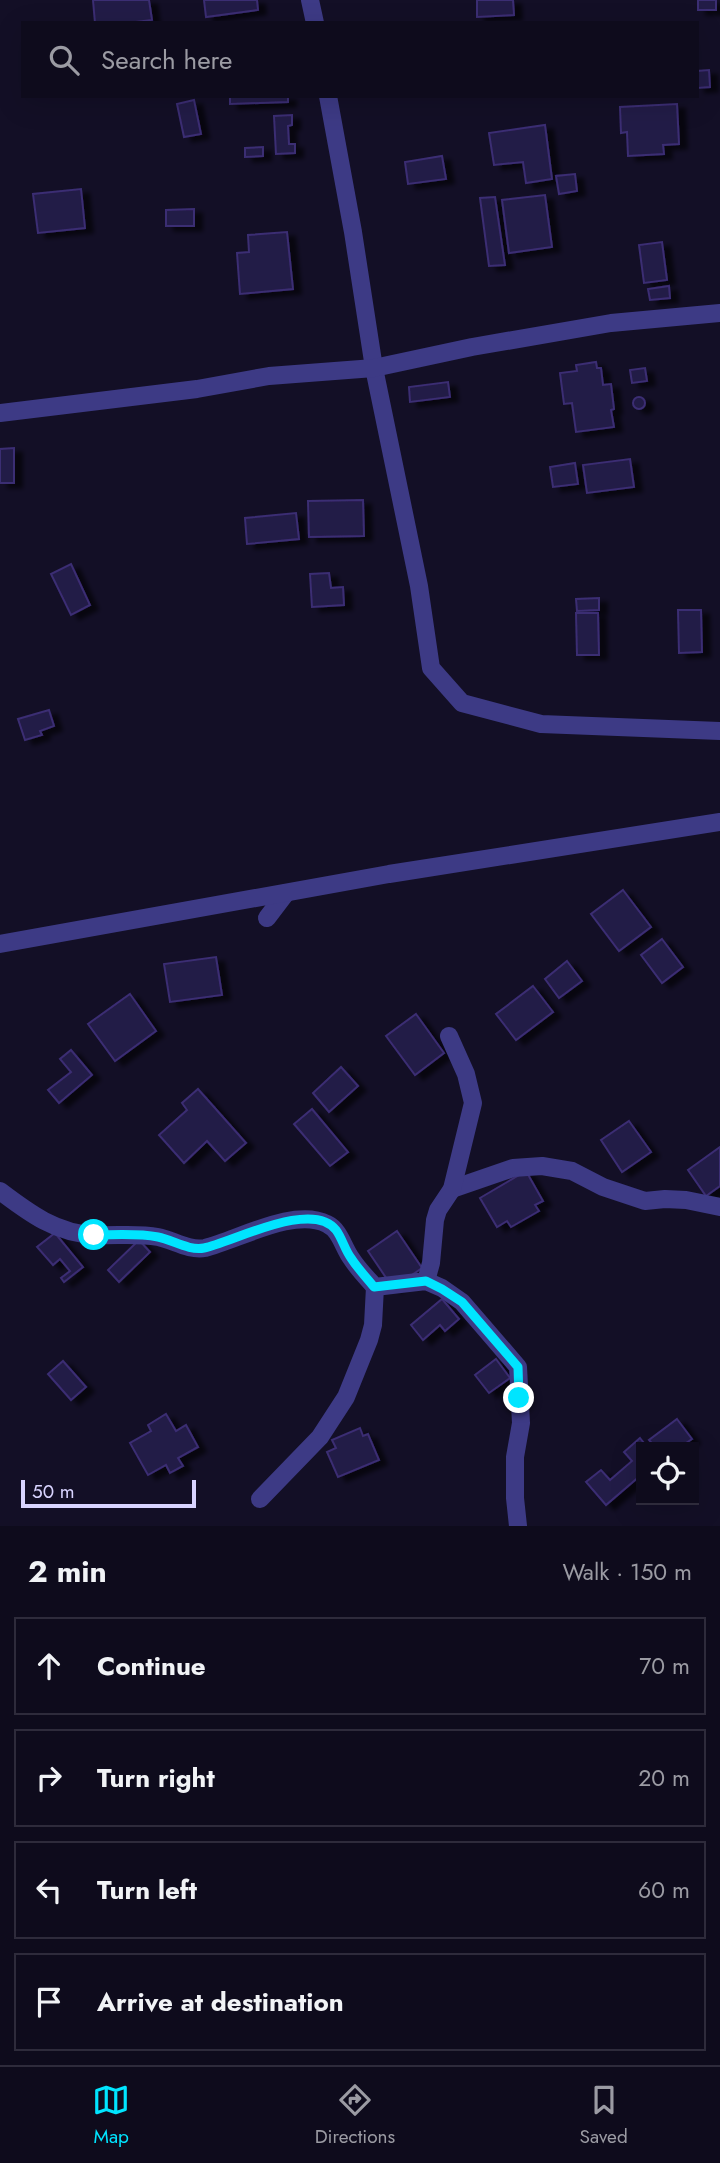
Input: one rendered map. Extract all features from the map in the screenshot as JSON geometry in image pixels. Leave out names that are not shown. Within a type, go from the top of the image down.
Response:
[{"type":"street","points":[[310,0],[315,21]]},
{"type":"street","points":[[328,98],[374,368],[419,586],[431,668],[462,703],[541,724],[720,731]]},
{"type":"street","points":[[0,413],[197,389],[269,376],[374,368],[472,347],[611,323],[720,313]]},
{"type":"street","points":[[0,944],[286,893],[720,822]]},
{"type":"street","points":[[267,918],[286,893]]},
{"type":"street","points":[[426,1281],[432,1263],[435,1220],[452,1189],[473,1103],[466,1074],[449,1036]]},
{"type":"street","points":[[452,1189],[513,1168],[542,1166],[572,1171],[603,1187],[645,1201],[686,1200],[720,1207]]},
{"type":"street","points":[[0,1191],[37,1219],[74,1233],[136,1234],[202,1248],[281,1222],[317,1220],[335,1229],[351,1258],[374,1287],[373,1325],[369,1340],[346,1396],[320,1437],[260,1499]]},
{"type":"street","points":[[374,1287],[426,1281],[442,1289],[462,1302],[518,1367],[521,1423],[514,1457],[514,1498],[518,1526]]},
{"type":"building","points":[[93,0],[149,0],[152,20],[95,21]]},
{"type":"building","points":[[204,0],[257,0],[258,10],[206,17]]},
{"type":"building","points":[[477,0],[513,0],[514,15],[477,17]]},
{"type":"building","points":[[698,0],[716,0],[716,10],[698,10]]},
{"type":"building","points":[[709,70],[710,87],[699,88],[699,71]]},
{"type":"building","points":[[230,98],[288,98],[288,102],[230,104]]},
{"type":"building","points":[[194,100],[201,134],[184,137],[177,104]]},
{"type":"building","points":[[677,104],[679,144],[663,145],[664,154],[628,156],[627,132],[621,133],[620,107]]},
{"type":"building","points":[[292,115],[292,125],[288,126],[289,144],[295,144],[295,153],[276,154],[274,116]]},
{"type":"building","points":[[545,125],[552,179],[526,183],[523,162],[494,165],[489,133]]},
{"type":"building","points":[[263,147],[263,156],[245,157],[245,148]]},
{"type":"building","points":[[442,156],[446,179],[408,184],[405,162]]},
{"type":"building","points":[[575,174],[577,191],[559,194],[556,176]]},
{"type":"building","points":[[81,189],[85,228],[38,233],[33,194]]},
{"type":"building","points":[[545,195],[552,247],[509,253],[502,200]]},
{"type":"building","points":[[495,197],[505,265],[489,266],[480,198]]},
{"type":"building","points":[[194,209],[194,226],[166,226],[166,210]]},
{"type":"building","points":[[287,232],[293,289],[240,294],[237,253],[249,252],[248,235]]},
{"type":"building","points":[[662,242],[667,280],[644,283],[639,245]]},
{"type":"building","points":[[669,286],[670,298],[650,300],[648,289]]},
{"type":"building","points":[[596,362],[597,368],[601,368],[603,385],[611,384],[614,427],[576,432],[572,403],[564,404],[560,373],[577,371],[576,365]]},
{"type":"building","points":[[645,368],[647,381],[632,383],[630,370]]},
{"type":"building","points":[[448,382],[450,397],[410,402],[409,387]]},
{"type":"building","points":[[639,397],[645,403],[639,409],[633,403]]},
{"type":"building","points":[[14,448],[14,483],[0,483],[0,449]]},
{"type":"building","points":[[630,459],[634,487],[587,493],[583,465]]},
{"type":"building","points":[[575,463],[578,484],[553,487],[550,467]]},
{"type":"building","points":[[363,500],[364,536],[309,537],[308,501]]},
{"type":"building","points":[[296,513],[299,539],[247,544],[245,518]]},
{"type":"building","points":[[71,564],[90,605],[71,615],[51,574]]},
{"type":"building","points":[[329,573],[331,588],[343,587],[344,605],[312,607],[310,574]]},
{"type":"building","points":[[599,598],[599,610],[577,611],[576,599]]},
{"type":"building","points":[[678,610],[701,610],[702,652],[679,653]]},
{"type":"building","points":[[576,613],[598,613],[599,655],[577,655]]},
{"type":"building","points":[[49,710],[54,726],[40,731],[42,735],[25,740],[18,719]]},
{"type":"building","points":[[623,890],[651,927],[619,951],[591,914]]},
{"type":"building","points":[[662,939],[683,967],[662,983],[641,955]]},
{"type":"building","points":[[216,957],[222,995],[170,1002],[164,964]]},
{"type":"building","points":[[567,961],[582,981],[559,998],[545,979]]},
{"type":"building","points":[[533,986],[553,1012],[516,1040],[496,1014]]},
{"type":"building","points":[[130,994],[156,1031],[115,1061],[88,1024]]},
{"type":"building","points":[[416,1014],[444,1053],[415,1075],[386,1036]]},
{"type":"building","points":[[71,1050],[92,1075],[59,1103],[48,1090],[71,1072],[60,1059]]},
{"type":"building","points":[[341,1067],[358,1086],[329,1112],[313,1093]]},
{"type":"building","points":[[198,1089],[246,1143],[225,1161],[207,1141],[184,1163],[159,1135],[187,1110],[182,1103]]},
{"type":"building","points":[[312,1109],[348,1152],[330,1166],[294,1124]]},
{"type":"building","points":[[629,1121],[651,1152],[622,1172],[601,1140]]},
{"type":"building","points":[[720,1147],[720,1186],[706,1196],[688,1170]]},
{"type":"building","points":[[526,1171],[543,1201],[535,1205],[539,1211],[511,1227],[507,1221],[497,1227],[480,1198]]},
{"type":"building","points":[[397,1231],[422,1268],[393,1288],[368,1251]]},
{"type":"building","points":[[55,1233],[83,1267],[64,1282],[61,1278],[70,1271],[60,1259],[53,1265],[37,1247]]},
{"type":"building","points":[[139,1240],[150,1252],[119,1282],[108,1270]]},
{"type":"building","points":[[442,1299],[459,1319],[445,1331],[440,1325],[423,1340],[411,1325]]},
{"type":"building","points":[[496,1359],[510,1378],[489,1393],[475,1375]]},
{"type":"building","points":[[63,1361],[86,1387],[71,1400],[48,1374]]},
{"type":"building","points":[[166,1414],[176,1431],[186,1425],[198,1447],[178,1458],[183,1466],[170,1473],[166,1465],[148,1475],[130,1443],[151,1431],[148,1425]]},
{"type":"building","points":[[677,1419],[692,1439],[688,1442],[649,1440]]},
{"type":"building","points":[[360,1428],[363,1436],[368,1434],[379,1460],[338,1477],[327,1452],[336,1448],[332,1440]]},
{"type":"building","points":[[640,1438],[643,1442],[636,1442],[636,1479],[606,1505],[586,1482],[601,1470],[610,1480],[632,1461],[624,1452]]},
{"type":"route","points":[[94,1235],[136,1234],[202,1248],[281,1222],[312,1219],[324,1222],[335,1229],[351,1258],[374,1287],[426,1281],[462,1302],[518,1367],[519,1398]]}]
